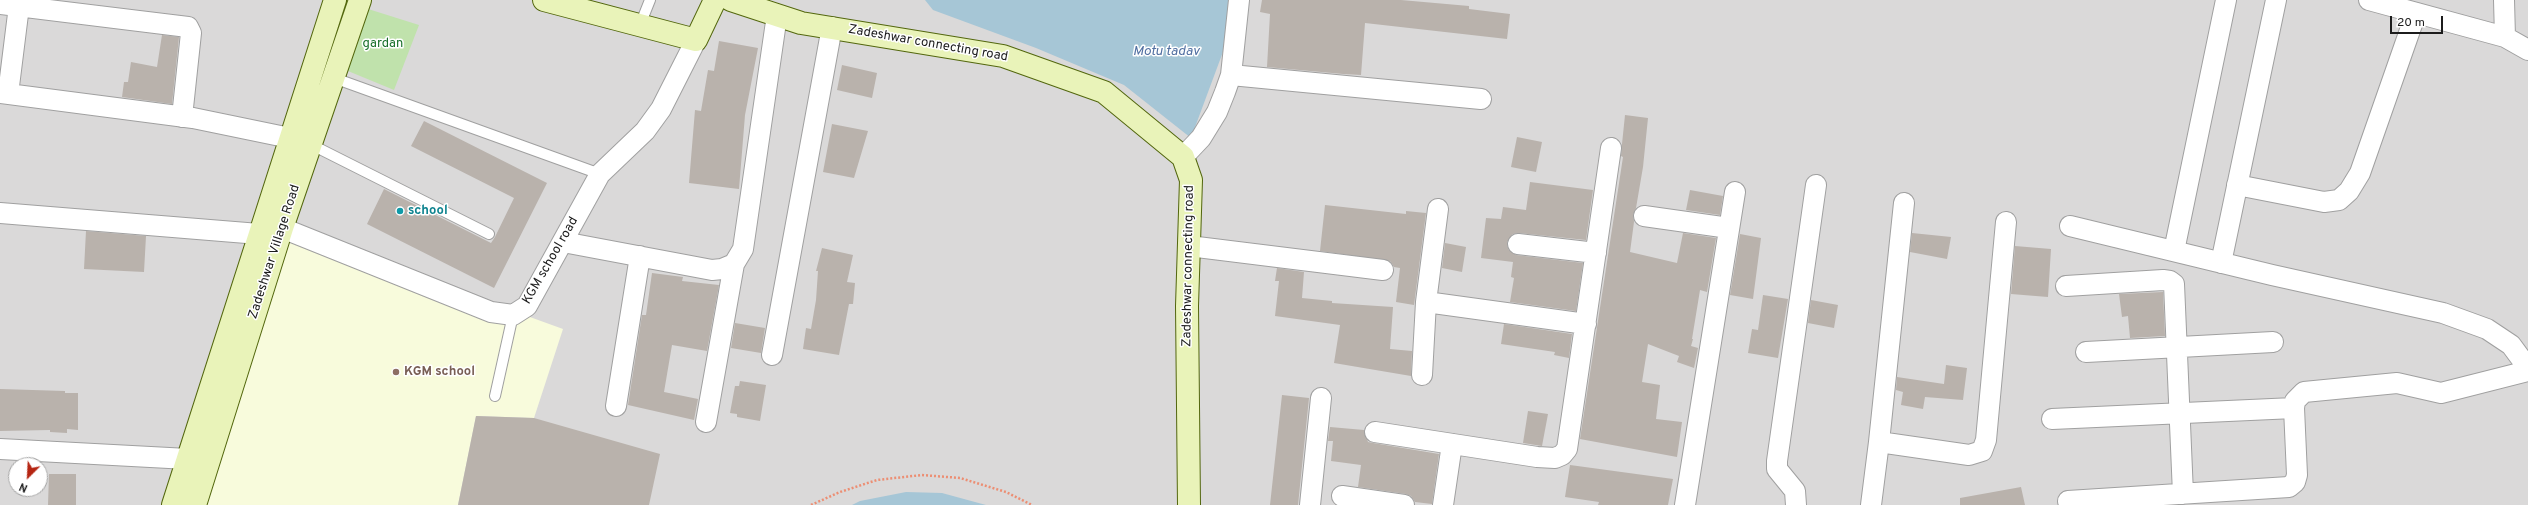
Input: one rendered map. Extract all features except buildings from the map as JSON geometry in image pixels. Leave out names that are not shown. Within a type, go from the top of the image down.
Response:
[{"type":"street","points":[[173,505],[259,234],[300,141],[335,0]]},
{"type":"street","name":"Zadeshwar Village Road","points":[[195,505],[282,228],[300,141],[334,78],[360,0]]},
{"type":"street","points":[[544,0],[696,40],[715,0]]},
{"type":"street","name":"Zadeshwar connecting road","points":[[731,0],[801,23],[1003,56],[1104,92],[1183,157],[1191,180],[1189,246],[1189,505]]},
{"type":"street","points":[[1183,157],[1201,138],[1217,112],[1231,75],[1239,0]]},
{"type":"street","points":[[2174,251],[2226,0]]},
{"type":"street","points":[[2221,263],[2276,0]]},
{"type":"street","points":[[2369,0],[2505,37],[2528,50]]},
{"type":"street","points":[[2504,0],[2505,37]]},
{"type":"street","points":[[182,117],[191,33],[188,27],[16,4],[4,94],[182,117],[300,141]]},
{"type":"street","points":[[2237,186],[2324,202],[2339,200],[2348,192],[2360,173],[2416,12]]},
{"type":"street","points":[[706,422],[734,264],[743,249],[777,15]]},
{"type":"street","points":[[772,355],[832,27]]},
{"type":"street","name":"KGM school road","points":[[282,228],[491,312],[513,315],[527,306],[600,174],[645,130],[661,109],[696,40]]},
{"type":"street","points":[[1231,75],[1481,99]]},
{"type":"street","points":[[1375,432],[1537,457],[1555,458],[1562,455],[1567,449],[1611,148]]},
{"type":"street","points":[[1796,505],[1795,491],[1778,469],[1777,461],[1816,185]]},
{"type":"street","points":[[1685,505],[1735,192]]},
{"type":"street","points":[[1871,505],[1904,203]]},
{"type":"street","points":[[1422,375],[1426,302],[1438,209]]},
{"type":"street","points":[[0,213],[259,234]]},
{"type":"street","points":[[1644,216],[1729,228]]},
{"type":"street","points":[[1879,442],[1968,455],[1982,451],[1986,440],[2006,222]]},
{"type":"street","points":[[2070,226],[2221,263],[2443,313],[2487,329],[2511,345],[2528,368]]},
{"type":"street","points":[[563,242],[712,270],[722,269],[734,264]]},
{"type":"street","points":[[1518,244],[1596,253]]},
{"type":"street","points":[[1189,246],[1383,270]]},
{"type":"street","points":[[616,406],[640,256]]},
{"type":"street","points":[[2066,286],[2170,281],[2174,284],[2183,494]]},
{"type":"street","points":[[1426,302],[1586,324]]},
{"type":"street","points":[[2086,352],[2273,342]]},
{"type":"street","points":[[2068,501],[2101,502],[2183,494],[2289,488],[2295,482],[2297,475],[2295,401],[2304,392],[2397,384],[2442,393],[2528,371]]},
{"type":"street","points":[[1310,505],[1320,398]]},
{"type":"street","points":[[2052,419],[2180,415],[2294,408]]},
{"type":"street","points":[[1443,505],[1452,444]]},
{"type":"street","points":[[0,449],[188,459]]},
{"type":"street","points":[[1342,496],[1404,505]]},
{"type":"lane","points":[[640,25],[650,0]]},
{"type":"lane","points":[[334,78],[600,174]]},
{"type":"lane","points":[[300,141],[489,234]]},
{"type":"lane","points":[[495,396],[513,315]]},
{"type":"path","points":[[811,505],[840,492],[877,480],[922,475],[960,478],[1006,492],[1032,505]]},
{"type":"shaded area","points":[[0,0],[2528,0],[2528,505],[0,505]]},
{"type":"shaded area","name":"KGM school","points":[[287,229],[563,329],[534,418],[476,416],[458,505],[202,505]]},
{"type":"green space","name":"gardan","points":[[365,8],[419,25],[394,90],[348,71]]},
{"type":"water","name":"Motu tadav","points":[[925,0],[1228,0],[1227,41],[1191,138],[1124,85],[1036,48],[933,10]]},
{"type":"water","points":[[906,492],[942,493],[986,505],[852,505],[860,501]]},
{"type":"place","name":"school","points":[[400,211]]},
{"type":"place","name":"KGM school","points":[[396,372]]}]
